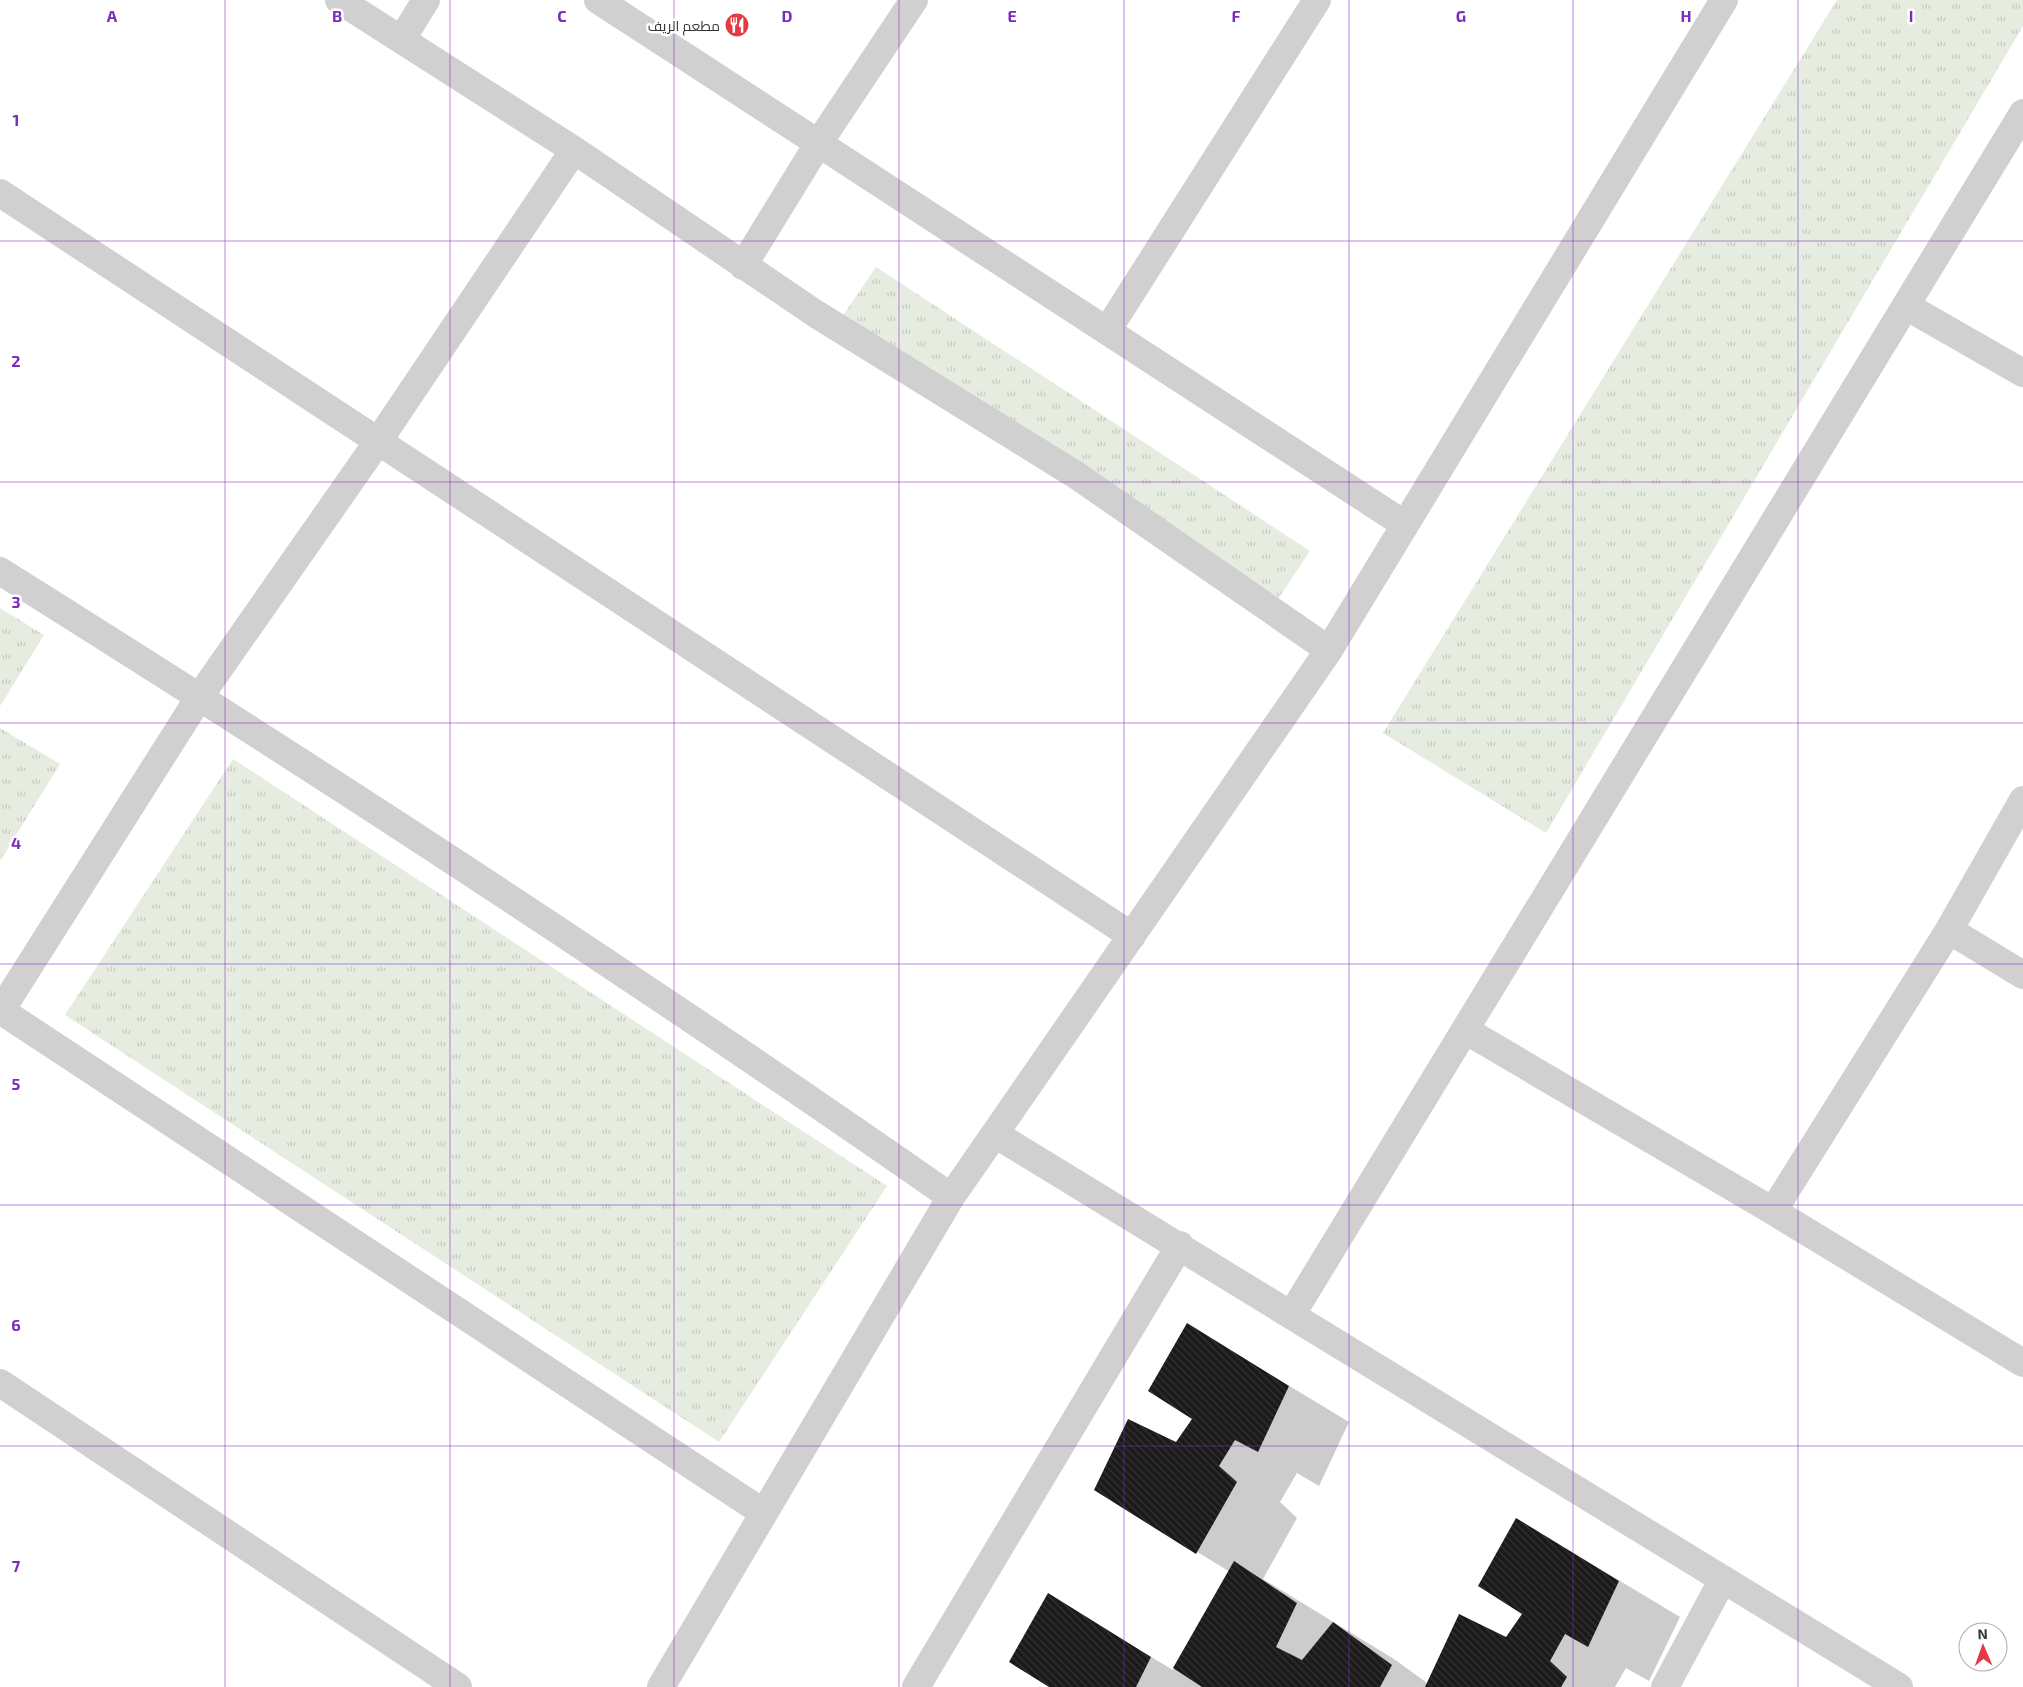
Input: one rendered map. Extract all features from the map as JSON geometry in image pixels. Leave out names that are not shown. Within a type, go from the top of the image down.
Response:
[{"type":"street","points":[[339,0],[574,150],[816,314],[1076,475],[1329,650]]},
{"type":"street","points":[[402,39],[426,0]]},
{"type":"street","points":[[598,0],[1404,524]]},
{"type":"street","points":[[743,266],[818,144],[914,0]]},
{"type":"street","points":[[1107,331],[1317,0]]},
{"type":"street","points":[[661,1687],[951,1197],[1329,650],[1724,0]]},
{"type":"street","points":[[1292,1314],[2023,113]]},
{"type":"street","points":[[574,150],[379,440],[200,696],[0,1011],[764,1513]]},
{"type":"street","points":[[0,193],[1132,936]]},
{"type":"street","points":[[1906,306],[2023,374]]},
{"type":"street","points":[[0,571],[200,696],[583,945],[756,1061],[951,1197]]},
{"type":"street","points":[[1773,1211],[1949,930],[2023,800]]},
{"type":"street","points":[[1949,930],[2023,975]]},
{"type":"street","points":[[1465,1030],[1773,1211],[2023,1363]]},
{"type":"street","points":[[995,1134],[1180,1245],[1898,1687]]},
{"type":"street","points":[[916,1687],[1180,1245]]},
{"type":"street","points":[[0,1383],[458,1687]]},
{"type":"street","points":[[1665,1687],[1723,1579]]},
{"type":"green space","points":[[1837,0],[2023,0],[2023,26],[1546,833],[1383,733]]},
{"type":"green space","points":[[876,267],[1310,551],[1274,605],[840,320]]},
{"type":"green space","points":[[0,608],[44,635],[0,706]]},
{"type":"green space","points":[[0,728],[60,764],[0,861]]},
{"type":"green space","points":[[233,759],[887,1186],[719,1442],[65,1015]]},
{"type":"building","points":[[1187,1323],[1289,1386],[1258,1452],[1235,1440],[1219,1466],[1237,1482],[1196,1554],[1094,1490],[1128,1419],[1176,1442],[1192,1419],[1148,1391]]},
{"type":"building","points":[[1516,1518],[1619,1581],[1588,1647],[1565,1634],[1550,1661],[1567,1677],[1561,1687],[1425,1687],[1459,1614],[1506,1637],[1522,1614],[1478,1586]]},
{"type":"building","points":[[1234,1561],[1297,1603],[1276,1647],[1302,1660],[1333,1622],[1392,1665],[1380,1687],[1202,1687],[1173,1668]]},
{"type":"building","points":[[1048,1593],[1151,1657],[1136,1687],[1049,1687],[1009,1662]]},
{"type":"place","name":"مطعم الريف","points":[[737,25]]}]
